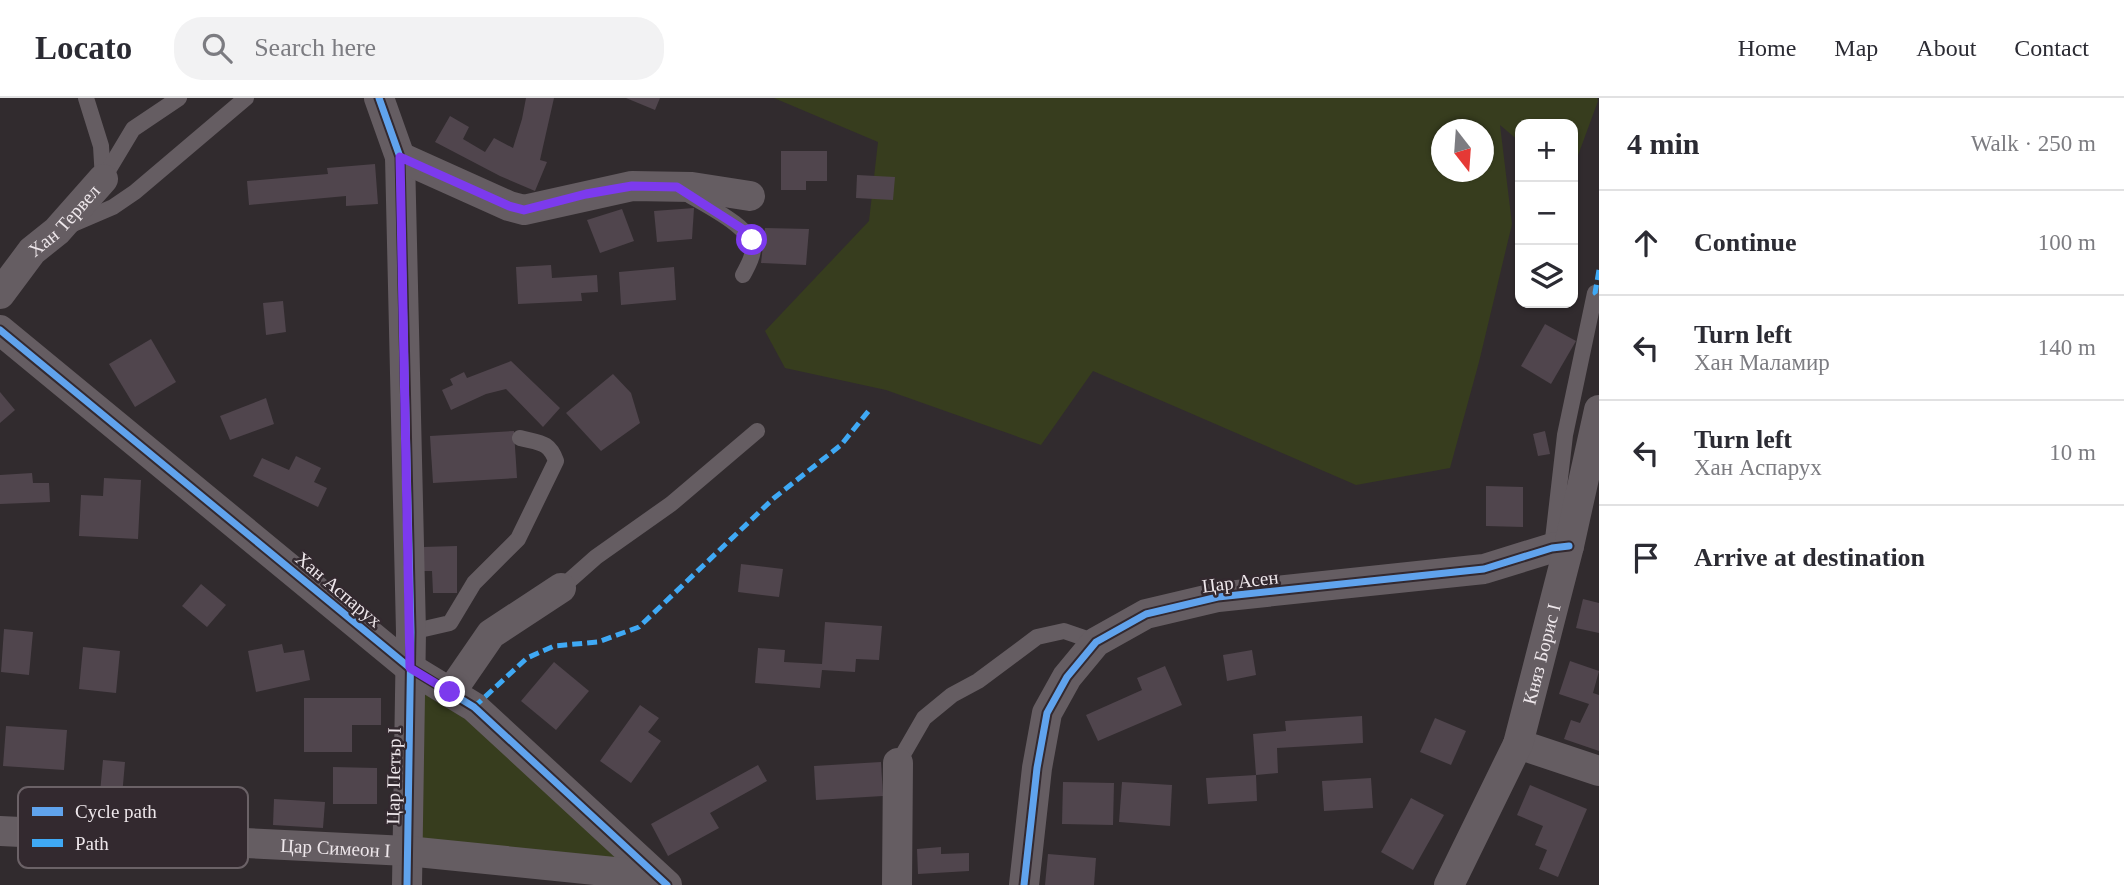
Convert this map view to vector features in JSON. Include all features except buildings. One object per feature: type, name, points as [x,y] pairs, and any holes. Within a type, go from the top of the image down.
[{"type":"street","points":[[379,98],[395,145],[509,206],[524,210],[586,194],[632,186],[677,187],[750,196]]},
{"type":"street","points":[[395,145],[397,98]]},
{"type":"street","name":"Цар Петър I","points":[[395,145],[411,632],[407,885]]},
{"type":"street","name":"Хан Тервел","points":[[0,294],[32,251],[57,231],[103,179]]},
{"type":"street","name":"Хан Аспарух","points":[[0,330],[410,668],[474,707],[661,880]]},
{"type":"street","name":"Княз Борис I","points":[[1449,885],[1518,744],[1560,547],[1599,410]]},
{"type":"street","name":"Цар Асен","points":[[1024,885],[1037,768],[1047,713],[1067,677],[1096,642],[1146,614],[1218,597],[1484,569],[1560,547]]},
{"type":"street","points":[[450,692],[491,634],[561,588]]},
{"type":"street","points":[[1518,744],[1599,771]]},
{"type":"street","points":[[897,885],[898,763]]},
{"type":"street","name":"Цар Симеон I","points":[[0,831],[18,832]]},
{"type":"street","name":"Цар Симеон I","points":[[248,843],[407,850],[661,880]]},
{"type":"lane","points":[[86,98],[101,146],[103,179]]},
{"type":"lane","points":[[103,179],[133,129],[178,98]]},
{"type":"lane","points":[[57,231],[113,207],[135,192],[246,98]]},
{"type":"lane","points":[[677,187],[744,230],[752,240],[754,253],[743,275]]},
{"type":"lane","points":[[1560,547],[1565,436],[1595,293]]},
{"type":"lane","points":[[561,588],[596,557],[671,503],[757,431]]},
{"type":"lane","points":[[411,632],[450,623],[474,583],[518,540],[556,461],[552,450],[545,444],[520,438]]},
{"type":"lane","points":[[898,763],[924,719],[952,695],[978,681],[1037,638],[1064,631],[1096,642]]},
{"type":"green space","points":[[774,98],[1597,98],[1598,101],[1578,155],[1578,119],[1515,119],[1515,138],[1500,125],[1512,224],[1450,468],[1356,485],[1093,371],[1041,445],[886,390],[785,368],[765,331],[869,221],[878,142]]},
{"type":"green space","points":[[420,691],[472,723],[617,858],[418,838]]},
{"type":"marked path","points":[[1599,270],[1595,293],[1599,298]]},
{"type":"marked path","points":[[474,707],[527,658],[554,646],[598,642],[639,627],[774,498],[841,445],[871,408]]},
{"type":"cycle path","points":[[379,98],[400,157],[411,632],[407,885]]},
{"type":"cycle path","points":[[0,330],[410,668],[474,707],[667,885]]},
{"type":"cycle path","points":[[1024,885],[1037,768],[1047,713],[1067,677],[1096,642],[1146,614],[1218,597],[1484,569],[1552,548],[1569,546]]},
{"type":"route","points":[[450,692],[410,668],[400,157],[509,206],[524,210],[586,194],[632,186],[677,187],[744,230],[752,240]]}]
